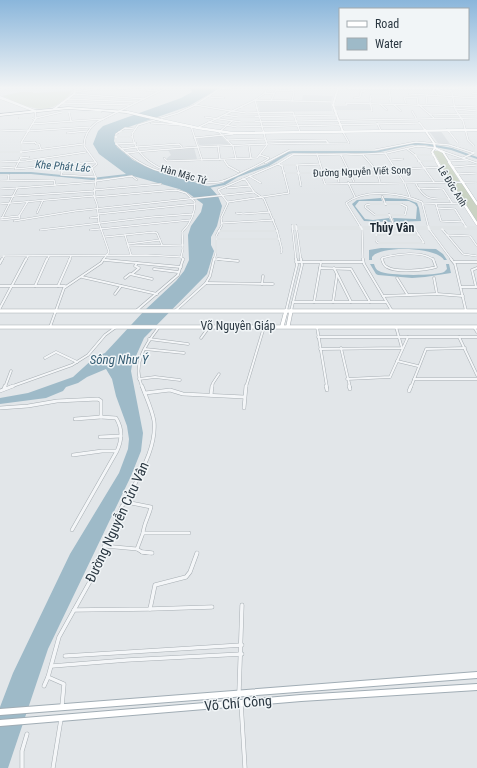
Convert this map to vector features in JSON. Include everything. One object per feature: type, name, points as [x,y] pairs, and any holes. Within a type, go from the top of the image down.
[{"type":"main road","points":[[179,124],[220,133],[262,132]]},
{"type":"main road","points":[[424,129],[466,128]]},
{"type":"main road","points":[[220,133],[477,129]]},
{"type":"main road","name":"Võ Chí Công","points":[[0,712],[477,675]]},
{"type":"main road","name":"Võ Chí Công","points":[[0,723],[300,698],[477,687]]},
{"type":"main road","points":[[299,689],[300,698]]},
{"type":"street","points":[[15,167],[21,158],[21,143],[32,124],[53,124]]},
{"type":"street","points":[[0,131],[28,131],[90,127],[95,124]]},
{"type":"street","points":[[136,143],[132,137],[132,132],[140,124]]},
{"type":"street","points":[[164,124],[184,125]]},
{"type":"street","points":[[197,128],[205,124]]},
{"type":"street","points":[[216,124],[226,126],[299,126],[384,124]]},
{"type":"street","points":[[194,138],[220,133],[229,124]]},
{"type":"street","points":[[377,124],[381,130]]},
{"type":"street","name":"Lê Đức Anh","points":[[421,124],[435,145],[449,161],[477,204]]},
{"type":"street","points":[[464,124],[468,140],[474,146],[473,154]]},
{"type":"street","points":[[226,140],[350,143],[340,125]]},
{"type":"street","points":[[191,126],[202,160]]},
{"type":"street","points":[[261,126],[267,145]]},
{"type":"street","points":[[299,126],[301,132]]},
{"type":"street","points":[[62,172],[77,172],[97,165],[86,152],[83,144],[90,127]]},
{"type":"street","points":[[134,129],[125,128],[119,132],[115,137],[116,144],[141,163],[169,173],[174,172]]},
{"type":"street","points":[[447,129],[458,144],[458,147]]},
{"type":"street","points":[[67,133],[88,131]]},
{"type":"street","points":[[119,132],[132,132]]},
{"type":"street","points":[[220,133],[233,146],[236,159]]},
{"type":"street","points":[[115,137],[132,137]]},
{"type":"street","points":[[21,143],[35,142],[36,144],[39,144],[41,150]]},
{"type":"street","points":[[126,153],[166,148],[248,146],[302,142]]},
{"type":"street","name":"Hàn Mặc Tử","points":[[136,143],[144,158],[155,166],[190,178],[212,182],[224,180],[239,172],[273,159],[286,151],[296,149],[375,150],[410,142],[435,145]]},
{"type":"street","points":[[116,144],[136,143]]},
{"type":"street","points":[[0,152],[21,152],[83,144]]},
{"type":"street","points":[[122,149],[178,144],[183,148]]},
{"type":"street","points":[[164,158],[167,161],[251,159],[257,158],[267,145]]},
{"type":"street","points":[[225,188],[248,176],[278,164],[291,155],[385,153],[418,146],[435,145],[458,147],[477,156]]},
{"type":"street","name":"Lê Đức Anh","points":[[435,145],[432,151],[433,155],[452,183],[477,227]]},
{"type":"street","points":[[218,146],[220,160]]},
{"type":"street","points":[[248,146],[251,159]]},
{"type":"street","points":[[406,148],[415,155],[434,182]]},
{"type":"street","points":[[441,151],[464,157],[477,164]]},
{"type":"street","points":[[0,162],[19,162],[86,152]]},
{"type":"street","points":[[385,153],[397,169],[410,197]]},
{"type":"street","points":[[317,154],[323,182],[326,184]]},
{"type":"street","points":[[362,154],[376,170],[380,182]]},
{"type":"street","points":[[464,157],[473,154]]},
{"type":"street","points":[[260,155],[269,158],[263,163]]},
{"type":"street","points":[[340,155],[354,182]]},
{"type":"street","points":[[415,155],[433,155]]},
{"type":"street","points":[[21,158],[29,158]]},
{"type":"street","points":[[391,160],[403,159]]},
{"type":"street","points":[[224,160],[228,166],[239,172]]},
{"type":"street","points":[[449,161],[468,160]]},
{"type":"street","points":[[418,161],[437,161]]},
{"type":"street","points":[[0,168],[15,167],[16,169],[19,169],[95,162]]},
{"type":"street","points":[[278,164],[320,164]]},
{"type":"street","points":[[453,167],[477,164]]},
{"type":"street","points":[[59,165],[62,172],[61,175],[96,179]]},
{"type":"street","points":[[228,202],[289,193],[281,165]]},
{"type":"street","points":[[297,165],[301,186]]},
{"type":"street","name":"Đường Nguyễn Viết Song","points":[[283,173],[336,173],[441,167]]},
{"type":"street","points":[[50,327],[54,311],[66,286],[105,260],[108,255],[109,248],[99,223],[100,217],[94,196],[96,179],[92,168]]},
{"type":"street","points":[[336,173],[339,182]]},
{"type":"street","points":[[457,174],[477,174]]},
{"type":"street","points":[[0,175],[9,176],[8,180]]},
{"type":"street","points":[[0,189],[55,185],[132,176],[137,180]]},
{"type":"street","points":[[248,176],[261,183]]},
{"type":"street","points":[[351,176],[378,176]]},
{"type":"street","points":[[242,179],[246,180],[254,192],[264,199],[278,231],[282,250],[281,253]]},
{"type":"street","points":[[0,181],[54,180],[55,185]]},
{"type":"street","points":[[326,184],[339,182],[416,184],[477,182]]},
{"type":"street","points":[[348,183],[355,197]]},
{"type":"street","points":[[326,184],[452,183]]},
{"type":"street","points":[[0,197],[94,191],[160,184]]},
{"type":"street","points":[[416,184],[421,194],[430,198],[450,199]]},
{"type":"street","points":[[228,202],[218,190],[250,186]]},
{"type":"street","points":[[1,219],[11,203],[17,188]]},
{"type":"street","points":[[418,188],[443,189],[452,204]]},
{"type":"street","points":[[0,204],[176,190],[186,193],[193,199],[195,204],[189,225],[182,232],[183,245],[181,257],[184,260],[182,267],[178,272],[178,275],[137,311]]},
{"type":"street","points":[[14,221],[98,208],[254,192]]},
{"type":"street","points":[[392,311],[363,262],[362,228],[346,203],[355,197],[382,196],[410,197],[423,204],[464,204]]},
{"type":"street","points":[[382,196],[386,205]]},
{"type":"street","points":[[37,213],[44,200]]},
{"type":"street","points":[[1,219],[21,217],[19,216],[28,201]]},
{"type":"street","points":[[173,311],[206,283],[210,276],[215,259],[216,236],[222,223],[221,218],[228,202]]},
{"type":"street","points":[[98,214],[195,204]]},
{"type":"street","points":[[370,204],[386,205],[401,204],[407,207],[405,214],[374,214],[365,206],[370,204]]},
{"type":"street","points":[[423,204],[428,228],[454,262],[466,311]]},
{"type":"street","points":[[436,204],[440,221],[463,222]]},
{"type":"street","points":[[437,208],[455,209],[466,227]]},
{"type":"street","points":[[236,213],[270,212]]},
{"type":"street","points":[[40,230],[158,216],[193,214]]},
{"type":"street","points":[[389,214],[393,222]]},
{"type":"street","points":[[90,218],[100,217]]},
{"type":"street","points":[[90,230],[190,220]]},
{"type":"street","points":[[222,223],[274,220]]},
{"type":"street","points":[[282,326],[296,262],[292,227],[477,227]]},
{"type":"street","points":[[288,326],[302,262],[297,227]]},
{"type":"street","points":[[362,228],[442,229],[477,227]]},
{"type":"street","points":[[376,229],[376,242],[424,243],[415,229]]},
{"type":"street","points":[[442,229],[463,254],[477,256]]},
{"type":"street","points":[[218,231],[278,231]]},
{"type":"street","points":[[105,237],[154,232],[157,233],[162,245]]},
{"type":"street","points":[[125,235],[131,255]]},
{"type":"street","points":[[376,235],[420,235]]},
{"type":"street","points":[[447,235],[469,235],[477,246]]},
{"type":"street","points":[[216,239],[280,239]]},
{"type":"street","points":[[128,245],[160,240]]},
{"type":"street","points":[[128,245],[183,245]]},
{"type":"street","points":[[0,256],[131,255],[181,257]]},
{"type":"street","points":[[387,255],[420,255],[433,258],[436,266],[435,268],[429,270],[392,269],[386,268],[382,261],[382,258],[387,255]]},
{"type":"street","points":[[0,263],[4,256]]},
{"type":"street","points":[[0,310],[28,256]]},
{"type":"street","points":[[35,286],[49,256]]},
{"type":"street","points":[[58,286],[70,256]]},
{"type":"street","points":[[215,259],[238,261]]},
{"type":"street","points":[[105,260],[182,267]]},
{"type":"street","points":[[296,262],[363,262]]},
{"type":"street","points":[[314,302],[322,262]]},
{"type":"street","points":[[454,262],[477,262]]},
{"type":"street","points":[[125,278],[139,268],[135,266],[138,263]]},
{"type":"street","points":[[320,268],[352,269],[370,302]]},
{"type":"street","points":[[334,268],[352,302]]},
{"type":"street","points":[[460,287],[476,287],[472,270],[477,268]]},
{"type":"street","points":[[154,269],[178,272]]},
{"type":"street","points":[[132,274],[152,279]]},
{"type":"street","points":[[333,302],[337,274]]},
{"type":"street","points":[[262,284],[263,276]]},
{"type":"street","points":[[81,277],[157,294]]},
{"type":"street","points":[[397,278],[408,294]]},
{"type":"street","points":[[434,278],[437,294]]},
{"type":"street","points":[[206,283],[273,284]]},
{"type":"street","points":[[0,286],[66,286]]},
{"type":"street","points":[[115,294],[122,286]]},
{"type":"street","points":[[383,296],[408,294],[463,296]]},
{"type":"street","points":[[293,302],[387,302]]},
{"type":"street","name":"Võ Nguyên Giáp","points":[[0,310],[477,311]]},
{"type":"street","name":"Đường Nguyễn Cửu Vân","points":[[44,686],[52,666],[59,636],[93,576],[104,546],[122,506],[126,502],[132,486],[145,462],[152,435],[153,418],[137,370],[149,339],[159,326]]},
{"type":"street","points":[[201,338],[209,326]]},
{"type":"street","points":[[244,408],[244,397],[247,381],[264,326]]},
{"type":"street","points":[[317,326],[327,390]]},
{"type":"street","points":[[396,326],[402,348]]},
{"type":"street","points":[[476,326],[477,332]]},
{"type":"street","name":"Võ Nguyên Giáp","points":[[0,327],[476,326]]},
{"type":"street","points":[[2,390],[64,369],[77,362],[88,355],[105,335],[118,327]]},
{"type":"street","points":[[318,337],[477,337]]},
{"type":"street","points":[[348,379],[390,378],[408,337]]},
{"type":"street","points":[[459,337],[477,375]]},
{"type":"street","points":[[149,339],[188,344]]},
{"type":"street","points":[[320,348],[402,348]]},
{"type":"street","points":[[341,348],[350,390]]},
{"type":"street","points":[[409,390],[426,349],[465,348]]},
{"type":"street","points":[[145,349],[184,353]]},
{"type":"street","points":[[45,358],[56,352],[77,362]]},
{"type":"street","points":[[397,361],[418,366]]},
{"type":"street","points":[[2,390],[11,371]]},
{"type":"street","points":[[211,395],[213,383],[219,374]]},
{"type":"street","points":[[139,379],[155,377],[180,380]]},
{"type":"street","points":[[413,379],[477,379]]},
{"type":"street","points":[[145,393],[170,390],[183,394],[244,397]]},
{"type":"street","points":[[0,408],[28,406],[57,401],[98,399],[101,401],[101,417]]},
{"type":"street","points":[[72,530],[120,444],[121,436],[121,431],[116,418],[101,417],[75,419]]},
{"type":"street","points":[[100,437],[121,436]]},
{"type":"street","points":[[73,456],[102,451],[116,451]]},
{"type":"street","points":[[126,502],[151,508],[144,523],[143,533],[137,549]]},
{"type":"street","points":[[143,533],[189,533]]},
{"type":"street","points":[[104,546],[137,549],[142,552],[152,553]]},
{"type":"street","points":[[150,609],[155,585],[186,577],[190,572],[197,553]]},
{"type":"street","points":[[239,693],[242,654],[242,605]]},
{"type":"street","points":[[74,610],[212,607]]},
{"type":"street","points":[[65,656],[242,645]]},
{"type":"street","points":[[52,666],[127,660],[242,654]]},
{"type":"street","points":[[48,677],[64,684],[62,707]]},
{"type":"street","points":[[241,703],[245,768]]},
{"type":"street","points":[[53,768],[61,719]]},
{"type":"street","points":[[22,768],[20,757],[22,745],[27,734]]},
{"type":"shaded area","points":[[440,130],[450,144],[438,143],[429,131]]},
{"type":"shaded area","points":[[221,136],[229,144],[199,145],[197,139]]},
{"type":"shaded area","points":[[194,148],[197,159],[167,161],[167,158],[171,155],[168,150]]},
{"type":"green space","points":[[434,151],[442,152],[460,182],[451,181],[434,153]]},
{"type":"green space","points":[[453,184],[463,184],[477,206],[477,222]]},
{"type":"water","name":"Sông Như Ý","points":[[109,124],[138,124],[123,129],[115,135],[114,141],[117,147],[133,160],[149,168],[210,187],[218,196],[222,206],[217,226],[211,237],[211,245],[214,251],[207,274],[144,338],[132,365],[131,371],[143,433],[141,451],[131,476],[48,649],[8,768],[0,768],[0,707],[13,673],[70,554],[119,473],[128,449],[129,439],[127,426],[116,396],[112,379],[106,369],[87,377],[78,383],[66,387],[63,391],[46,398],[0,404],[0,398],[28,393],[73,377],[95,357],[105,353],[184,271],[189,260],[188,235],[191,226],[201,212],[203,204],[188,193],[179,189],[126,174],[99,154],[93,144],[98,131],[103,126]]},
{"type":"water","points":[[381,198],[382,201],[359,201],[355,206],[365,219],[373,220],[389,218],[391,222],[364,221],[352,204],[357,200]]},
{"type":"water","points":[[384,198],[406,199],[417,203],[421,221],[394,222],[393,218],[416,219],[417,207],[409,201],[385,201]]},
{"type":"water","points":[[381,248],[436,249],[443,254],[447,260],[444,260],[431,252],[396,249],[377,253],[372,257],[372,260],[369,260],[369,250]]},
{"type":"water","points":[[370,264],[374,264],[377,270],[384,273],[411,275],[444,272],[447,269],[446,264],[449,264],[451,273],[412,278],[378,275]]},
{"type":"waterway","name":"Sông Như Ý","points":[[203,188],[224,184],[237,176],[268,165],[288,153],[293,152],[376,152],[411,144],[424,144],[452,149],[477,158]]},
{"type":"waterway","name":"Khe Phát Lác","points":[[0,173],[31,173],[92,179],[135,174]]},
{"type":"district","name":"Thủy Vân","points":[[392,228]]}]
